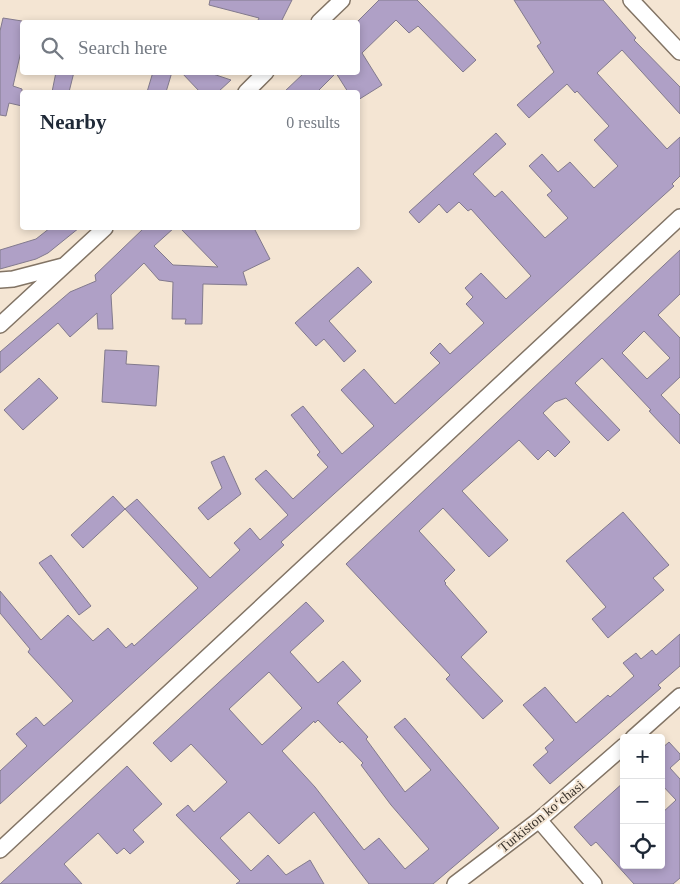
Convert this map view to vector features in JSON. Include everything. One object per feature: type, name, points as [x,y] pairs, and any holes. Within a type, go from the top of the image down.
[{"type":"street","points":[[320,20],[342,0]]},
{"type":"street","points":[[631,0],[680,52]]},
{"type":"street","points":[[248,90],[263,75]]},
{"type":"street","points":[[0,850],[680,217]]},
{"type":"street","points":[[0,325],[103,230]]},
{"type":"street","points":[[0,280],[13,279],[65,266]]},
{"type":"street","points":[[637,734],[680,696]]},
{"type":"street","name":"Turkiston koʻchasi","points":[[455,884],[539,820],[620,749]]},
{"type":"street","points":[[539,820],[594,884]]},
{"type":"building","points":[[210,0],[292,0],[282,20],[258,20],[259,18],[209,5]]},
{"type":"building","points":[[379,0],[417,0],[476,60],[463,72],[418,26],[409,33],[396,20],[362,53],[382,85],[360,99],[360,90],[347,90],[337,75],[360,75],[359,20]]},
{"type":"building","points":[[514,0],[603,0],[636,38],[634,40],[680,87],[680,114],[622,50],[597,73],[667,149],[680,137],[680,176],[672,184],[674,186],[281,542],[284,545],[0,804],[0,771],[27,746],[16,734],[36,717],[44,726],[73,701],[28,652],[30,649],[0,613],[0,591],[41,640],[68,615],[93,641],[108,628],[126,648],[132,643],[134,646],[198,588],[125,509],[137,499],[210,578],[240,550],[234,543],[250,528],[260,540],[288,515],[255,479],[266,470],[293,499],[328,467],[317,455],[320,452],[291,415],[303,406],[342,454],[374,426],[341,390],[364,369],[395,404],[440,363],[430,353],[440,343],[450,354],[484,323],[466,304],[473,297],[465,288],[481,273],[506,299],[531,276],[471,209],[468,211],[459,202],[447,213],[439,204],[419,223],[409,212],[496,133],[506,144],[473,174],[495,197],[502,191],[545,238],[568,218],[547,195],[552,191],[529,166],[542,154],[558,172],[570,162],[594,188],[618,166],[594,140],[609,126],[577,91],[575,93],[567,84],[529,118],[517,105],[554,72],[537,46],[541,43]]},
{"type":"building","points":[[3,18],[20,21],[20,56],[13,86],[22,89],[20,90],[20,106],[9,103],[6,116],[0,115],[0,31]]},
{"type":"building","points":[[55,75],[73,75],[70,90],[52,90]]},
{"type":"building","points":[[152,75],[171,75],[167,90],[148,90]]},
{"type":"building","points":[[184,75],[216,75],[231,80],[220,90],[198,90]]},
{"type":"building","points":[[302,75],[334,75],[319,90],[286,90]]},
{"type":"building","points":[[47,230],[77,230],[48,253],[36,259],[0,269],[0,250],[36,239]]},
{"type":"building","points":[[142,230],[172,230],[154,246],[173,265],[218,267],[182,230],[255,230],[270,259],[243,272],[247,285],[203,284],[202,324],[185,324],[186,319],[172,319],[173,282],[159,280],[144,263],[111,295],[113,329],[98,329],[97,313],[70,337],[58,323],[0,373],[0,352],[70,292],[96,281],[95,275]]},
{"type":"building","points":[[680,250],[680,294],[658,315],[680,338],[680,377],[661,395],[680,415],[680,444],[602,358],[575,383],[620,430],[608,441],[566,398],[555,402],[543,413],[570,442],[555,457],[548,450],[538,460],[519,440],[462,491],[508,540],[489,557],[443,508],[419,531],[455,570],[444,581],[445,584],[487,632],[461,657],[503,701],[483,719],[446,679],[450,675],[346,564]],"holes":[[[644,331],[670,358],[647,379],[622,353]]]},
{"type":"building","points":[[358,267],[372,282],[329,321],[356,351],[344,362],[324,339],[316,346],[295,323]]},
{"type":"building","points":[[105,350],[127,351],[126,364],[159,366],[156,406],[102,402]]},
{"type":"building","points":[[39,378],[58,398],[23,430],[4,410]]},
{"type":"building","points":[[224,456],[241,494],[208,520],[198,508],[222,488],[211,462]]},
{"type":"building","points":[[113,496],[125,509],[83,548],[71,535]]},
{"type":"building","points":[[623,512],[669,565],[653,578],[664,590],[608,638],[592,619],[606,607],[566,561]]},
{"type":"building","points":[[51,555],[91,606],[79,615],[39,563]]},
{"type":"building","points":[[306,602],[324,621],[290,652],[318,683],[343,661],[361,681],[337,703],[368,737],[366,739],[405,792],[431,770],[394,727],[405,718],[499,828],[433,884],[369,884],[314,812],[279,844],[249,812],[220,838],[251,871],[268,855],[286,875],[310,860],[324,884],[236,884],[240,881],[176,815],[188,805],[194,812],[227,782],[191,744],[171,762],[153,743]],"holes":[[[269,672],[302,708],[262,745],[229,709]],[[318,720],[363,763],[361,765],[391,805],[429,849],[405,869],[379,838],[364,850],[315,787],[282,751],[314,721],[315,723]]]},
{"type":"building","points":[[680,634],[680,666],[658,685],[661,688],[550,784],[533,765],[548,752],[545,748],[554,740],[523,705],[545,687],[576,723],[608,695],[610,697],[634,676],[623,663],[636,653],[641,659],[652,650],[656,655]]},
{"type":"building","points":[[669,742],[680,754],[680,759],[670,768],[680,779],[680,878],[673,884],[634,884],[620,869],[665,869],[665,810],[676,800],[665,788],[665,746]]},
{"type":"building","points":[[127,766],[162,804],[133,830],[144,842],[130,854],[124,848],[117,854],[98,833],[64,864],[82,884],[0,884]]},
{"type":"building","points":[[620,786],[620,869],[596,842],[591,846],[574,827]]}]
